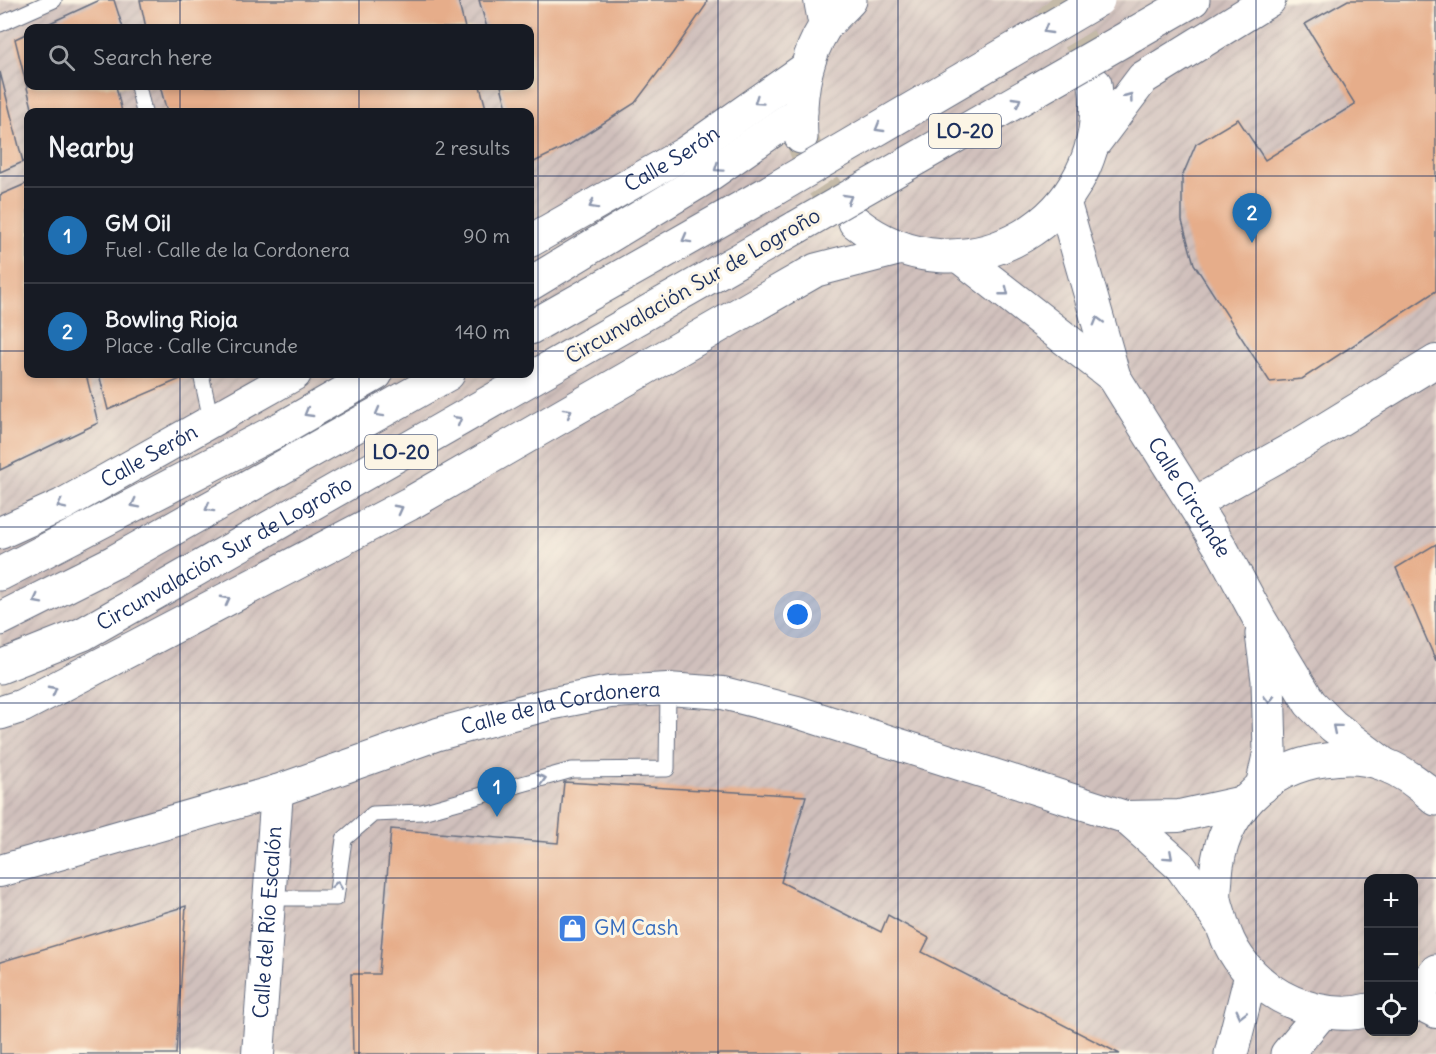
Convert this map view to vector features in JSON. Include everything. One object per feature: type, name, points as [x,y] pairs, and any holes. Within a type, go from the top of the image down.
[{"type":"main road","points":[[534,282],[700,181],[801,124],[806,68],[822,14],[850,0]]},
{"type":"main road","name":"Circunvalación Sur de Logroño","points":[[534,326],[773,190],[1098,0]]},
{"type":"main road","name":"Circunvalación Sur de Logroño","points":[[534,377],[1192,0]]},
{"type":"main road","points":[[1094,143],[1143,78],[1269,0]]},
{"type":"main road","points":[[855,222],[869,233],[902,248],[930,255],[959,256],[998,248],[1034,230],[1064,202],[1082,175],[1094,143],[1098,104],[1095,84]]},
{"type":"main road","name":"Calle Circunde","points":[[1064,202],[1114,377],[1221,548],[1260,620],[1310,703],[1333,726],[1382,763]]},
{"type":"main road","points":[[0,713],[22,706],[409,504],[816,270],[902,248]]},
{"type":"main road","name":"Calle Circunde","points":[[959,256],[1114,377]]},
{"type":"main road","points":[[0,574],[284,427],[369,378]]},
{"type":"main road","name":"LO-20","points":[[0,619],[114,562],[441,378]]},
{"type":"main road","name":"Circunvalación Sur de Logroño","points":[[0,667],[83,634],[532,378]]},
{"type":"main road","name":"Calle Circunde","points":[[1254,794],[1270,751],[1268,680],[1260,620]]},
{"type":"main road","points":[[1364,1011],[1322,1012],[1283,999],[1251,975],[1226,939],[1214,898],[1218,854],[1230,823],[1254,794],[1277,775],[1308,762],[1345,757],[1382,763],[1416,780],[1436,799]]},
{"type":"main road","points":[[1418,988],[1425,984],[1436,971]]},
{"type":"main road","points":[[1231,1054],[1251,975]]},
{"type":"main road","points":[[1287,1054],[1322,1012]]},
{"type":"street","name":"Calle Serón","points":[[534,239],[685,153],[806,68]]},
{"type":"street","points":[[1193,504],[1302,443],[1436,361]]},
{"type":"street","name":"Calle Serón","points":[[0,533],[62,505],[288,378]]},
{"type":"street","name":"Calle de la Cordonera","points":[[0,871],[278,791],[438,734],[549,704],[610,692],[668,689],[723,693],[796,712],[1125,817],[1179,816],[1254,794]]},
{"type":"street","name":"Calle del Río Escalón","points":[[258,1054],[278,791]]},
{"type":"street","name":"Calle de la Cordonera","points":[[1125,817],[1180,866],[1222,925]]},
{"type":"street","points":[[1418,1006],[1424,1006],[1436,1012]]},
{"type":"lane","points":[[0,24],[54,0]]},
{"type":"lane","points":[[139,90],[143,108]]},
{"type":"lane","points":[[202,378],[212,420]]},
{"type":"lane","points":[[270,898],[336,898],[344,839],[373,814],[422,812],[572,770],[667,769],[668,689]]},
{"type":"shaded area","points":[[0,0],[1436,0],[1436,1054],[0,1054]]},
{"type":"building","points":[[100,0],[114,0],[122,24],[48,24]]},
{"type":"building","points":[[140,0],[458,0],[464,24],[145,24]]},
{"type":"building","points":[[479,0],[707,0],[706,5],[672,54],[635,103],[569,145],[534,162],[534,108],[507,108],[502,90],[534,90],[534,24],[486,24]]},
{"type":"building","points":[[1348,0],[1436,0],[1436,291],[1302,379],[1270,382],[1194,264],[1182,221],[1182,177],[1196,144],[1238,119],[1265,160],[1355,104],[1305,24]]},
{"type":"building","points":[[24,35],[24,76],[15,39]]},
{"type":"building","points":[[0,72],[23,162],[0,172]]},
{"type":"building","points":[[28,90],[117,90],[121,108],[32,108]]},
{"type":"building","points":[[161,90],[481,90],[486,108],[166,108]]},
{"type":"building","points":[[24,185],[24,378],[87,378],[98,423],[0,470],[0,195]]},
{"type":"building","points":[[100,378],[183,378],[108,410]]},
{"type":"building","points":[[1436,544],[1436,661],[1396,568]]},
{"type":"building","name":"GM Cash","points":[[564,782],[806,796],[781,882],[881,932],[888,915],[929,938],[922,952],[1120,1054],[353,1054],[351,974],[379,974],[391,829],[558,843]]},
{"type":"building","points":[[186,906],[176,1054],[0,1054],[0,962]]},
{"type":"tunnel","points":[[1049,0],[1079,38],[1095,84]]},
{"type":"tunnel","points":[[803,141],[811,164],[823,185],[855,222]]},
{"type":"place","name":"Bowling Rioja","points":[[1252,243]]},
{"type":"place","name":"GM Oil","points":[[497,817]]},
{"type":"place","name":"GM Cash","points":[[573,928]]}]
